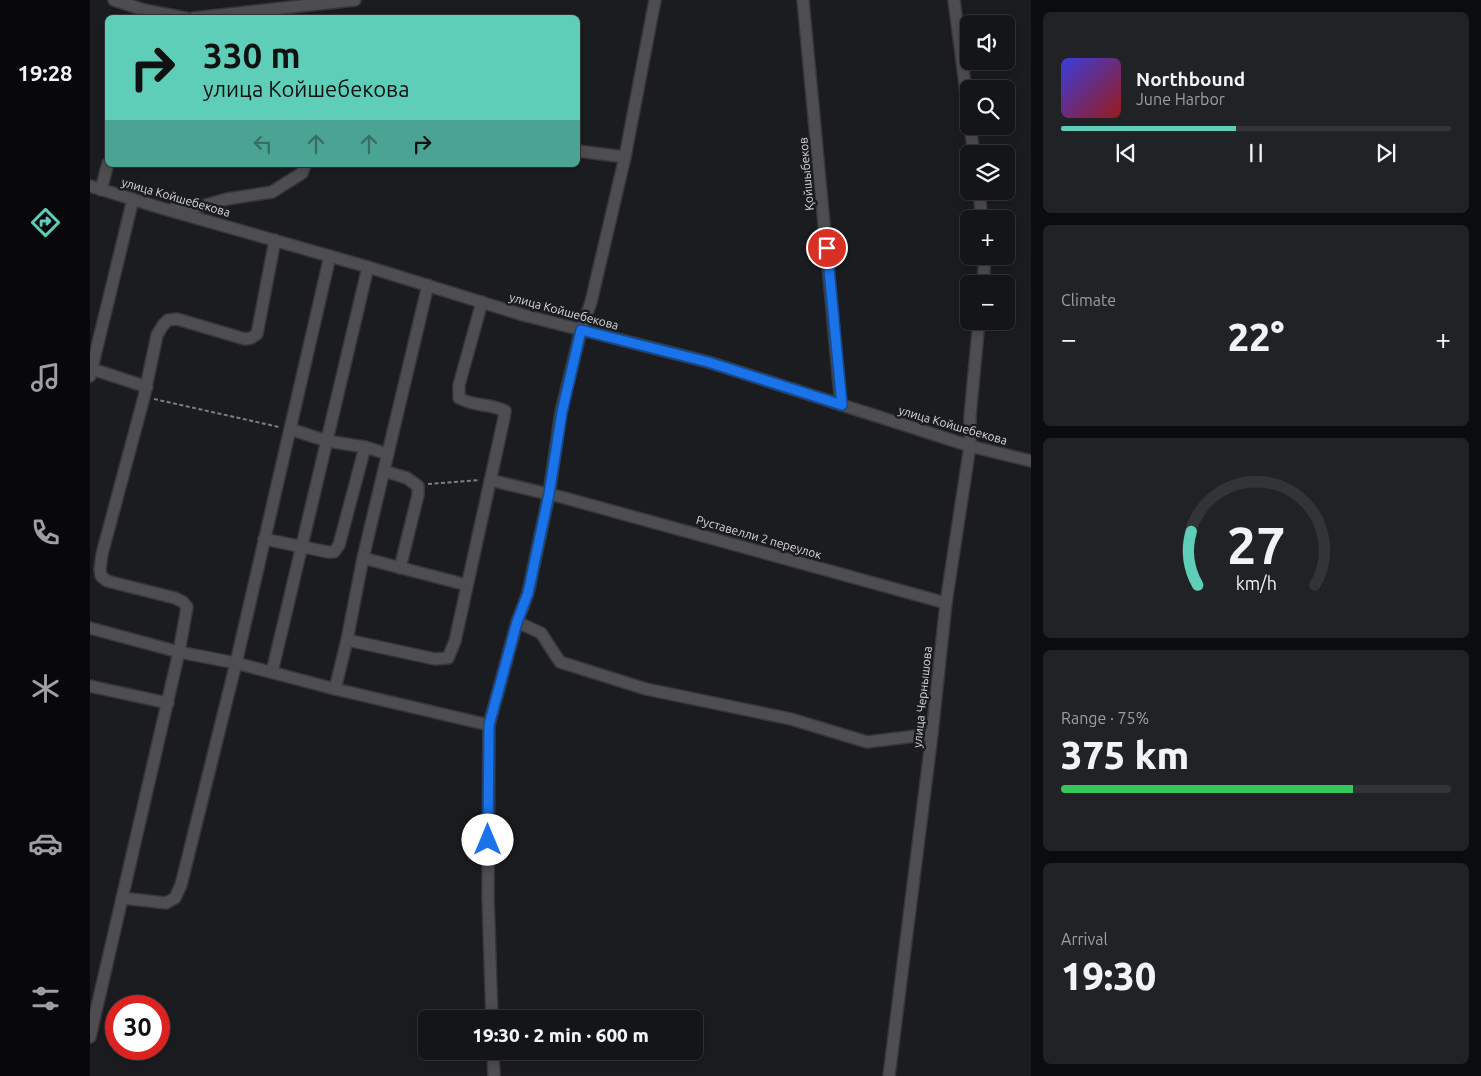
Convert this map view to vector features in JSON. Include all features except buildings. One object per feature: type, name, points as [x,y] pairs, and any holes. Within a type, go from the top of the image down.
[{"type":"street","points":[[114,0],[172,15]]},
{"type":"street","points":[[221,15],[355,0]]},
{"type":"street","points":[[492,1010],[488,898],[489,725],[517,622],[528,593],[549,494],[562,412],[581,330],[591,302],[625,157],[655,0]]},
{"type":"street","name":"Қойшыбеков","points":[[803,0],[842,405]]},
{"type":"street","points":[[954,0],[964,80]]},
{"type":"street","points":[[580,151],[625,157]]},
{"type":"street","points":[[96,188],[106,167]]},
{"type":"street","points":[[161,208],[199,207],[227,199],[272,192],[302,173],[304,167]]},
{"type":"street","name":"улица Койшебекова","points":[[96,188],[482,302],[581,330],[708,362],[970,446],[1031,461]]},
{"type":"street","points":[[133,199],[91,373],[145,392]]},
{"type":"street","points":[[90,1037],[95,996],[122,898],[168,704],[187,607],[184,602],[176,598],[107,581],[101,576],[102,554],[145,392],[157,335],[168,320],[177,319],[245,339],[257,334],[275,240]]},
{"type":"street","points":[[122,898],[166,903],[175,898],[182,885],[236,663],[330,256]]},
{"type":"street","points":[[272,672],[368,267]]},
{"type":"street","points":[[335,688],[347,640],[363,558],[428,286]]},
{"type":"street","points":[[347,640],[435,659],[448,658],[455,641],[504,418],[504,411],[497,407],[469,403],[459,398],[459,385],[482,302]]},
{"type":"street","name":"улица Чернышова","points":[[889,1076],[932,734],[946,603],[970,446],[970,416],[978,330]]},
{"type":"street","points":[[290,429],[327,441],[365,447],[388,454]]},
{"type":"street","points":[[264,539],[334,552],[339,545],[365,447]]},
{"type":"street","points":[[384,471],[408,478],[418,486],[418,494],[400,568]]},
{"type":"street","name":"Руставелли 2 переулок","points":[[490,480],[565,498],[946,603]]},
{"type":"street","points":[[363,558],[467,585]]},
{"type":"street","points":[[517,622],[541,633],[560,662],[646,689],[791,719],[867,742],[932,734]]},
{"type":"street","points":[[90,628],[179,652],[236,663],[489,725]]},
{"type":"street","points":[[90,686],[168,704]]},
{"type":"street","points":[[493,1060],[494,1076]]},
{"type":"path","points":[[145,392],[290,429]]},
{"type":"path","points":[[418,486],[451,481],[490,480]]},
{"type":"route","points":[[488,840],[489,725],[517,622],[528,593],[549,494],[562,412],[581,330],[708,362],[842,405],[827,248]]}]
